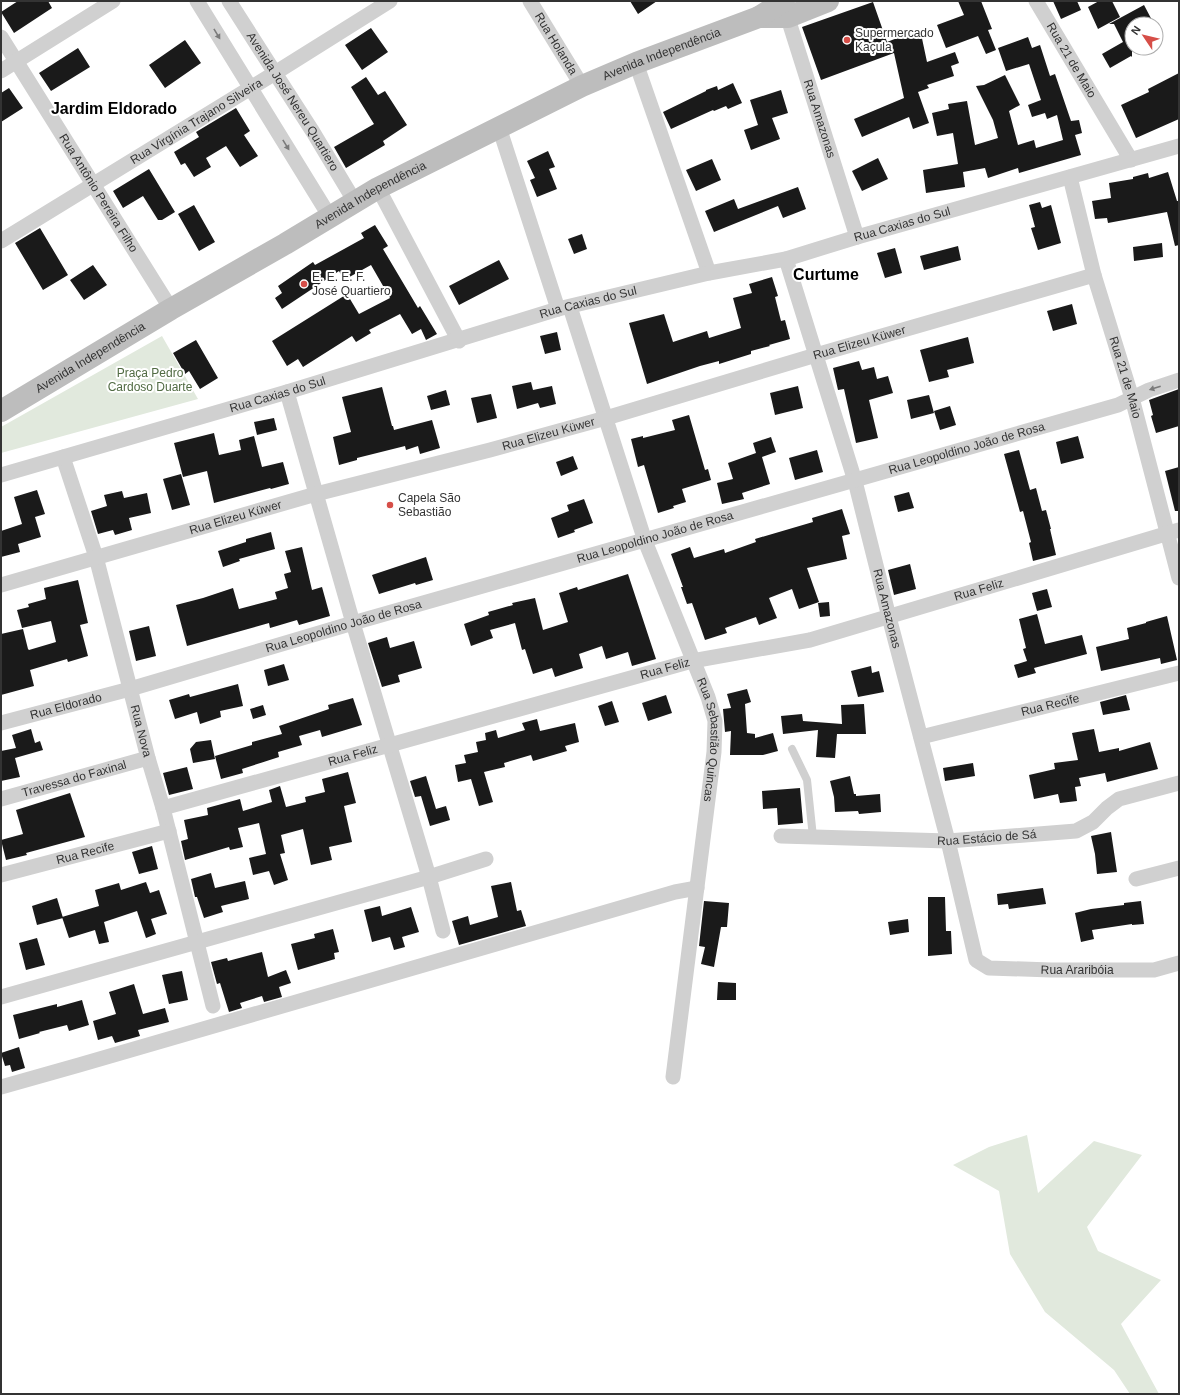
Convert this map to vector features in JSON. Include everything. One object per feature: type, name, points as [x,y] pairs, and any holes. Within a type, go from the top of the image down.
[{"type":"street","points":[[1,71],[113,1]]},
{"type":"street","points":[[197,1],[330,217]]},
{"type":"street","name":"Avenida José Nereu Quartiero","points":[[230,1],[313,132],[355,202]]},
{"type":"street","name":"Rua Virgínia Trajano Silveira","points":[[1,241],[390,1]]},
{"type":"street","name":"Rua Holanda","points":[[530,1],[582,86]]},
{"type":"street","name":"Avenida Independência","points":[[1,411],[171,309],[286,244],[378,188],[499,127],[582,86],[636,62],[759,17],[784,5],[828,1]]},
{"type":"street","name":"Rua 21 de Maio","points":[[1036,1],[1131,160]]},
{"type":"street","name":"Rua Amazonas","points":[[784,5],[857,237]]},
{"type":"street","name":"Rua Antônio Pereira Filho","points":[[1,37],[171,309]]},
{"type":"street","points":[[636,62],[709,273]]},
{"type":"street","name":"Rua Sebastião Quincas","points":[[499,127],[564,308],[606,418],[645,541],[692,661],[708,697],[715,721],[714,752],[673,1077]]},
{"type":"street","name":"Rua Caxias do Sul","points":[[1,475],[287,392],[564,308],[709,273],[786,259],[857,237],[1179,146]]},
{"type":"street","name":"Rua 21 de Maio","points":[[1070,177],[1094,275],[1174,532],[1179,578]]},
{"type":"street","points":[[378,188],[459,340]]},
{"type":"street","name":"Rua Amazonas","points":[[786,259],[855,481],[948,841],[976,960]]},
{"type":"street","name":"Rua Elizeu Küwer","points":[[1,585],[316,494],[497,448],[606,418],[816,354],[1094,275]]},
{"type":"street","name":"Rua Leopoldino João de Rosa","points":[[130,689],[353,623],[1118,405],[1149,390],[1179,380]]},
{"type":"street","points":[[287,392],[389,746],[430,877],[443,931]]},
{"type":"street","name":"Rua Nova","points":[[63,457],[96,558],[148,758],[163,808],[213,1006]]},
{"type":"street","name":"Rua Feliz","points":[[163,808],[692,661],[810,640],[1174,532]]},
{"type":"street","name":"Rua Recife","points":[[921,737],[1179,673]]},
{"type":"street","name":"Rua Eldorado","points":[[1,723],[130,689]]},
{"type":"street","name":"Travessa do Faxinal","points":[[1,799],[148,758]]},
{"type":"street","name":"Rua Estácio de Sá","points":[[781,836],[948,841],[1076,831],[1093,822],[1107,808],[1119,799],[1179,783]]},
{"type":"street","name":"Rua Recife","points":[[1,875],[169,831]]},
{"type":"street","points":[[1,998],[430,877],[486,859]]},
{"type":"street","points":[[1136,879],[1179,868]]},
{"type":"street","points":[[1,1087],[675,892],[697,888]]},
{"type":"street","name":"Rua Araribóia","points":[[976,960],[989,968],[1051,970],[1154,970],[1179,963]]},
{"type":"lane","points":[[792,749],[807,780],[813,837]]},
{"type":"green space","name":"Praça Pedro Cardoso Duarte","points":[[162,336],[198,399],[1,453],[1,427]]},
{"type":"green space","points":[[1027,1135],[1038,1193],[1094,1141],[1142,1155],[1087,1227],[1098,1251],[1161,1280],[1121,1324],[1159,1394],[1130,1394],[1114,1370],[1045,1312],[1010,1254],[999,1191],[953,1165],[989,1147]]},
{"type":"building","points":[[18,1],[48,1],[52,8],[14,33],[1,12]]},
{"type":"building","points":[[630,1],[657,1],[638,14]]},
{"type":"building","points":[[958,1],[981,1],[992,29],[988,30],[996,50],[986,54],[978,36],[946,48],[937,25],[964,15]]},
{"type":"building","points":[[1053,1],[1077,1],[1081,10],[1061,19]]},
{"type":"building","points":[[1099,1],[1112,1],[1120,17],[1098,29],[1088,7]]},
{"type":"building","points":[[873,2],[887,42],[920,29],[927,62],[955,52],[959,63],[951,66],[954,76],[927,85],[929,88],[918,92],[929,123],[913,129],[909,117],[862,137],[854,119],[904,98],[894,53],[821,80],[802,27]]},
{"type":"building","points":[[1144,5],[1150,16],[1124,16],[1124,56],[1131,56],[1110,68],[1102,54],[1123,42],[1114,24],[1109,24]]},
{"type":"building","points":[[371,28],[388,52],[362,70],[345,45]]},
{"type":"building","points":[[1028,37],[1032,48],[1040,45],[1050,76],[1055,74],[1071,121],[1079,120],[1082,133],[1075,135],[1081,155],[1019,173],[1018,168],[988,178],[985,168],[963,172],[965,187],[926,193],[923,170],[958,164],[953,133],[937,136],[932,113],[949,109],[948,104],[967,101],[975,145],[998,138],[993,120],[976,86],[984,85],[1005,75],[1020,105],[1009,111],[1018,145],[1034,140],[1036,148],[1063,140],[1057,115],[1047,119],[1045,113],[1032,117],[1028,105],[1041,100],[1029,64],[1006,71],[998,48]]},
{"type":"building","points":[[185,40],[201,63],[165,88],[149,65]]},
{"type":"building","points":[[78,48],[90,67],[51,91],[39,73]]},
{"type":"building","points":[[1179,73],[1179,119],[1136,138],[1121,105],[1149,92],[1148,89]]},
{"type":"building","points":[[366,77],[378,95],[385,91],[407,125],[383,141],[385,145],[346,168],[334,147],[374,124],[351,87]]},
{"type":"building","points":[[733,83],[742,103],[728,109],[726,106],[714,111],[713,110],[671,129],[663,112],[706,90],[717,86],[718,90]]},
{"type":"building","points":[[9,88],[23,108],[1,122],[1,93]]},
{"type":"building","points":[[781,90],[788,113],[772,118],[780,139],[751,150],[744,130],[758,125],[750,100]]},
{"type":"building","points":[[236,108],[250,131],[244,135],[258,156],[240,167],[226,146],[206,158],[211,167],[194,177],[185,163],[181,165],[174,152],[199,137],[196,132]]},
{"type":"building","points":[[548,151],[555,167],[549,169],[557,189],[537,197],[530,180],[535,178],[527,161]]},
{"type":"building","points":[[878,158],[888,179],[862,191],[852,171]]},
{"type":"building","points":[[712,159],[721,180],[696,191],[686,170]]},
{"type":"building","points":[[149,169],[175,212],[162,220],[158,220],[143,196],[123,208],[113,191]]},
{"type":"building","points":[[1168,172],[1177,201],[1179,201],[1179,245],[1175,246],[1167,212],[1108,223],[1107,218],[1095,219],[1092,201],[1111,198],[1109,183],[1133,179],[1133,177],[1148,173],[1149,178]]},
{"type":"building","points":[[798,187],[806,209],[783,218],[778,206],[714,232],[705,211],[734,199],[738,209]]},
{"type":"building","points":[[1040,202],[1042,208],[1051,205],[1061,243],[1038,250],[1031,228],[1035,227],[1029,205]]},
{"type":"building","points":[[194,205],[215,242],[199,251],[178,214]]},
{"type":"building","points":[[375,225],[388,246],[383,249],[418,308],[420,306],[437,334],[426,340],[421,329],[412,334],[400,314],[369,330],[371,333],[356,342],[352,336],[303,367],[298,359],[287,366],[272,341],[347,294],[359,314],[390,298],[371,265],[344,280],[339,271],[282,309],[275,298],[282,293],[278,286],[313,262],[315,265],[364,238],[361,233]]},
{"type":"building","points":[[40,228],[68,275],[43,290],[15,243]]},
{"type":"building","points":[[582,234],[587,249],[574,254],[568,239]]},
{"type":"building","points":[[1162,243],[1163,257],[1134,261],[1133,247]]},
{"type":"building","points":[[958,246],[961,260],[924,270],[920,256]]},
{"type":"building","points":[[895,248],[902,273],[885,278],[877,253]]},
{"type":"building","points":[[499,260],[509,279],[459,305],[449,286]]},
{"type":"building","points":[[93,265],[107,285],[84,300],[70,280]]},
{"type":"building","points":[[772,277],[778,296],[775,297],[781,321],[785,320],[790,339],[751,351],[751,354],[719,364],[719,361],[700,366],[647,384],[629,323],[664,314],[673,342],[707,331],[709,338],[741,328],[733,298],[752,293],[749,284]]},
{"type":"building","points":[[1072,304],[1077,324],[1053,331],[1047,311]]},
{"type":"building","points":[[557,332],[561,350],[545,354],[540,336]]},
{"type":"building","points":[[968,337],[974,363],[947,370],[949,377],[929,382],[920,350]]},
{"type":"building","points":[[196,340],[218,378],[200,389],[189,371],[185,374],[173,353]]},
{"type":"building","points":[[859,361],[862,370],[874,367],[877,379],[888,376],[893,393],[869,400],[878,438],[856,443],[844,389],[838,390],[833,368]]},
{"type":"building","points":[[531,382],[533,390],[552,386],[556,404],[540,408],[538,403],[517,409],[512,386]]},
{"type":"building","points":[[798,386],[803,408],[775,415],[770,393]]},
{"type":"building","points":[[382,387],[394,430],[432,420],[440,448],[420,454],[418,446],[406,450],[405,446],[357,458],[357,460],[339,465],[333,437],[351,432],[342,397]]},
{"type":"building","points":[[1179,389],[1179,426],[1156,433],[1151,416],[1153,415],[1149,400]]},
{"type":"building","points":[[446,390],[450,405],[431,410],[427,396]]},
{"type":"building","points":[[491,394],[497,418],[477,423],[471,398]]},
{"type":"building","points":[[929,395],[934,413],[911,419],[907,400]]},
{"type":"building","points":[[950,406],[956,425],[940,430],[934,411]]},
{"type":"building","points":[[689,415],[705,470],[708,469],[711,480],[682,489],[686,502],[658,513],[644,465],[638,467],[631,439],[643,436],[643,438],[675,430],[672,420]]},
{"type":"building","points":[[274,418],[277,430],[257,435],[254,422]]},
{"type":"building","points":[[214,433],[219,455],[241,450],[239,440],[254,436],[262,467],[283,462],[289,484],[214,503],[207,471],[183,477],[174,443]]},
{"type":"building","points":[[1078,436],[1084,458],[1061,464],[1056,442]]},
{"type":"building","points":[[771,437],[776,452],[762,457],[770,484],[742,493],[744,499],[722,504],[717,483],[733,479],[728,463],[756,453],[753,443]]},
{"type":"building","points":[[817,450],[823,472],[795,480],[789,458]]},
{"type":"building","points":[[1019,450],[1030,490],[1036,488],[1042,511],[1046,510],[1056,555],[1033,561],[1029,543],[1031,542],[1023,511],[1020,512],[1004,454]]},
{"type":"building","points":[[573,456],[578,469],[561,476],[556,462]]},
{"type":"building","points":[[1179,467],[1179,511],[1175,511],[1165,471]]},
{"type":"building","points":[[181,474],[190,505],[172,510],[163,479]]},
{"type":"building","points":[[37,490],[45,514],[35,517],[41,537],[18,544],[20,552],[1,557],[1,531],[22,524],[14,497]]},
{"type":"building","points":[[122,491],[124,498],[147,493],[151,513],[129,518],[132,530],[115,535],[113,530],[98,534],[91,511],[107,506],[104,495]]},
{"type":"building","points":[[909,492],[914,508],[898,512],[894,496]]},
{"type":"building","points":[[584,499],[593,523],[558,538],[551,518],[569,511],[567,505]]},
{"type":"building","points":[[842,509],[850,534],[842,536],[847,559],[807,568],[819,602],[799,609],[792,589],[769,598],[777,618],[759,625],[756,617],[725,628],[727,633],[705,640],[692,603],[687,604],[681,587],[683,587],[671,554],[690,547],[694,558],[724,549],[725,553],[756,542],[755,539],[813,522],[812,518]]},
{"type":"building","points":[[271,532],[275,549],[239,559],[240,561],[223,567],[218,551],[246,542],[246,539]]},
{"type":"building","points":[[302,547],[312,590],[322,587],[330,616],[299,625],[297,620],[270,628],[269,623],[187,646],[176,605],[233,588],[239,609],[277,599],[275,592],[288,588],[284,574],[291,572],[285,551]]},
{"type":"building","points":[[426,557],[433,580],[416,585],[415,583],[379,594],[372,575]]},
{"type":"building","points":[[910,564],[916,589],[894,595],[888,570]]},
{"type":"building","points":[[628,574],[656,659],[632,666],[628,652],[606,659],[602,646],[579,654],[583,668],[555,677],[552,668],[533,674],[525,649],[522,650],[515,623],[490,630],[493,638],[471,646],[464,624],[489,615],[488,612],[513,605],[512,603],[535,598],[543,630],[568,622],[559,593],[577,587],[578,590]]},
{"type":"building","points":[[78,580],[88,623],[80,625],[88,656],[68,662],[67,659],[30,670],[34,686],[1,695],[1,634],[23,629],[29,650],[56,642],[51,621],[22,628],[17,610],[29,607],[28,604],[46,599],[44,588]]},
{"type":"building","points":[[1047,589],[1052,607],[1037,611],[1032,593]]},
{"type":"building","points":[[829,602],[830,616],[820,617],[818,603]]},
{"type":"building","points":[[1037,614],[1045,644],[1082,635],[1087,654],[1034,668],[1036,673],[1018,678],[1014,665],[1027,661],[1023,649],[1026,648],[1019,619]]},
{"type":"building","points":[[1167,616],[1177,660],[1161,664],[1160,658],[1101,671],[1096,647],[1129,639],[1127,628]]},
{"type":"building","points":[[149,626],[156,656],[136,661],[129,631]]},
{"type":"building","points":[[387,637],[390,648],[414,641],[422,668],[398,675],[400,682],[382,687],[368,643]]},
{"type":"building","points":[[284,664],[289,680],[268,686],[264,670]]},
{"type":"building","points":[[871,666],[872,673],[879,671],[884,692],[858,697],[851,671]]},
{"type":"building","points":[[238,684],[243,706],[220,711],[221,717],[200,724],[197,712],[175,719],[169,700],[189,694],[190,697]]},
{"type":"building","points":[[747,689],[751,702],[745,704],[747,733],[755,734],[755,738],[773,733],[778,751],[763,755],[730,755],[731,731],[725,732],[723,709],[731,708],[727,694]]},
{"type":"building","points":[[666,695],[672,713],[648,721],[642,703]]},
{"type":"building","points":[[1126,695],[1130,710],[1103,715],[1100,702]]},
{"type":"building","points":[[353,698],[362,725],[322,737],[320,730],[299,736],[302,745],[278,752],[279,757],[242,769],[243,773],[221,779],[215,756],[252,745],[252,742],[282,734],[279,726],[329,709],[328,705]]},
{"type":"building","points":[[612,701],[619,722],[605,726],[598,706]]},
{"type":"building","points":[[864,704],[866,734],[837,734],[835,758],[816,757],[818,730],[783,734],[781,716],[802,714],[803,721],[842,724],[841,705]]},
{"type":"building","points":[[263,705],[266,715],[253,719],[250,709]]},
{"type":"building","points":[[537,719],[540,731],[575,723],[579,742],[565,746],[567,751],[533,761],[531,755],[504,763],[505,767],[484,772],[493,802],[479,806],[471,779],[458,782],[455,765],[466,763],[464,755],[478,752],[476,742],[486,740],[485,733],[496,730],[498,738],[525,730],[522,723]]},
{"type":"building","points":[[31,729],[35,743],[40,741],[43,750],[15,758],[20,777],[1,781],[1,751],[16,748],[12,735]]},
{"type":"building","points":[[1094,729],[1099,752],[1119,748],[1119,751],[1150,742],[1158,769],[1107,782],[1105,773],[1079,778],[1081,786],[1075,787],[1077,801],[1060,803],[1058,794],[1034,799],[1029,775],[1055,769],[1054,763],[1078,760],[1072,733]]},
{"type":"building","points":[[211,740],[215,759],[193,763],[190,749],[196,742]]},
{"type":"building","points":[[973,763],[975,776],[945,781],[943,768]]},
{"type":"building","points":[[187,767],[193,789],[169,795],[163,773]]},
{"type":"building","points":[[348,772],[356,803],[344,806],[352,842],[329,847],[332,860],[311,865],[303,829],[281,835],[285,853],[280,854],[288,880],[274,885],[269,871],[253,875],[249,858],[266,854],[259,823],[238,828],[243,847],[230,850],[229,847],[185,860],[181,841],[188,839],[184,820],[208,815],[207,808],[240,799],[243,811],[272,802],[269,790],[280,786],[286,807],[306,802],[305,797],[325,792],[322,779]]},
{"type":"building","points":[[426,776],[436,809],[446,806],[450,820],[430,826],[421,796],[415,797],[410,781]]},
{"type":"building","points":[[850,776],[854,794],[856,794],[856,796],[880,794],[881,812],[859,814],[858,811],[835,812],[834,797],[830,781]]},
{"type":"building","points":[[800,788],[803,823],[778,825],[777,808],[763,809],[762,791]]},
{"type":"building","points":[[70,793],[85,837],[6,860],[1,840],[23,834],[16,810]]},
{"type":"building","points":[[1111,832],[1117,872],[1097,874],[1091,836]]},
{"type":"building","points":[[152,846],[158,869],[139,874],[132,852]]},
{"type":"building","points":[[211,873],[215,888],[245,881],[249,899],[221,906],[223,912],[204,918],[197,897],[195,897],[191,879]]},
{"type":"building","points":[[146,882],[150,893],[159,890],[167,914],[151,919],[156,934],[146,938],[137,911],[104,922],[109,942],[99,944],[95,930],[69,938],[62,917],[99,906],[95,890],[119,883],[121,890]]},
{"type":"building","points":[[511,882],[517,911],[521,910],[526,926],[459,945],[452,921],[468,916],[470,925],[498,917],[491,886]]},
{"type":"building","points":[[1043,888],[1046,904],[1009,909],[1008,904],[998,905],[997,894]]},
{"type":"building","points":[[928,897],[945,897],[946,931],[951,931],[952,954],[928,956]]},
{"type":"building","points":[[57,898],[63,918],[37,925],[32,906]]},
{"type":"building","points":[[704,901],[729,903],[727,927],[721,927],[714,967],[701,964],[705,947],[699,946]]},
{"type":"building","points":[[1141,901],[1144,924],[1132,924],[1092,930],[1094,939],[1081,942],[1075,913]]},
{"type":"building","points":[[380,906],[382,916],[411,907],[419,932],[402,937],[405,947],[394,950],[390,937],[372,942],[364,910]]},
{"type":"building","points":[[908,919],[909,932],[890,935],[888,922]]},
{"type":"building","points":[[333,929],[339,952],[334,953],[335,959],[298,970],[291,944],[315,938],[314,934]]},
{"type":"building","points":[[37,938],[45,965],[26,970],[19,943]]},
{"type":"building","points":[[262,952],[268,977],[286,970],[291,983],[279,987],[282,997],[264,1002],[262,996],[240,1003],[242,1008],[229,1012],[220,983],[217,984],[211,962],[227,958],[228,961]]},
{"type":"building","points":[[182,971],[188,1000],[169,1004],[162,975]]},
{"type":"building","points":[[718,982],[736,983],[736,1000],[717,1000]]},
{"type":"building","points":[[134,984],[143,1014],[165,1008],[169,1022],[138,1030],[140,1036],[115,1043],[112,1036],[98,1040],[93,1021],[116,1014],[109,992]]},
{"type":"building","points":[[82,1000],[89,1025],[69,1031],[67,1025],[19,1039],[13,1015],[57,1004],[57,1007]]},
{"type":"building","points":[[19,1047],[25,1068],[12,1072],[10,1065],[5,1066],[1,1053]]},
{"type":"place","name":"Supermercado Kaçula","points":[[847,40]]},
{"type":"place","name":"E. E. E. F. José Quartiero","points":[[304,284]]},
{"type":"place","name":"Capela São Sebastião","points":[[390,505]]},
{"type":"district","name":"Jardim Eldorado","points":[[114,108]]},
{"type":"district","name":"Curtume","points":[[826,274]]}]
